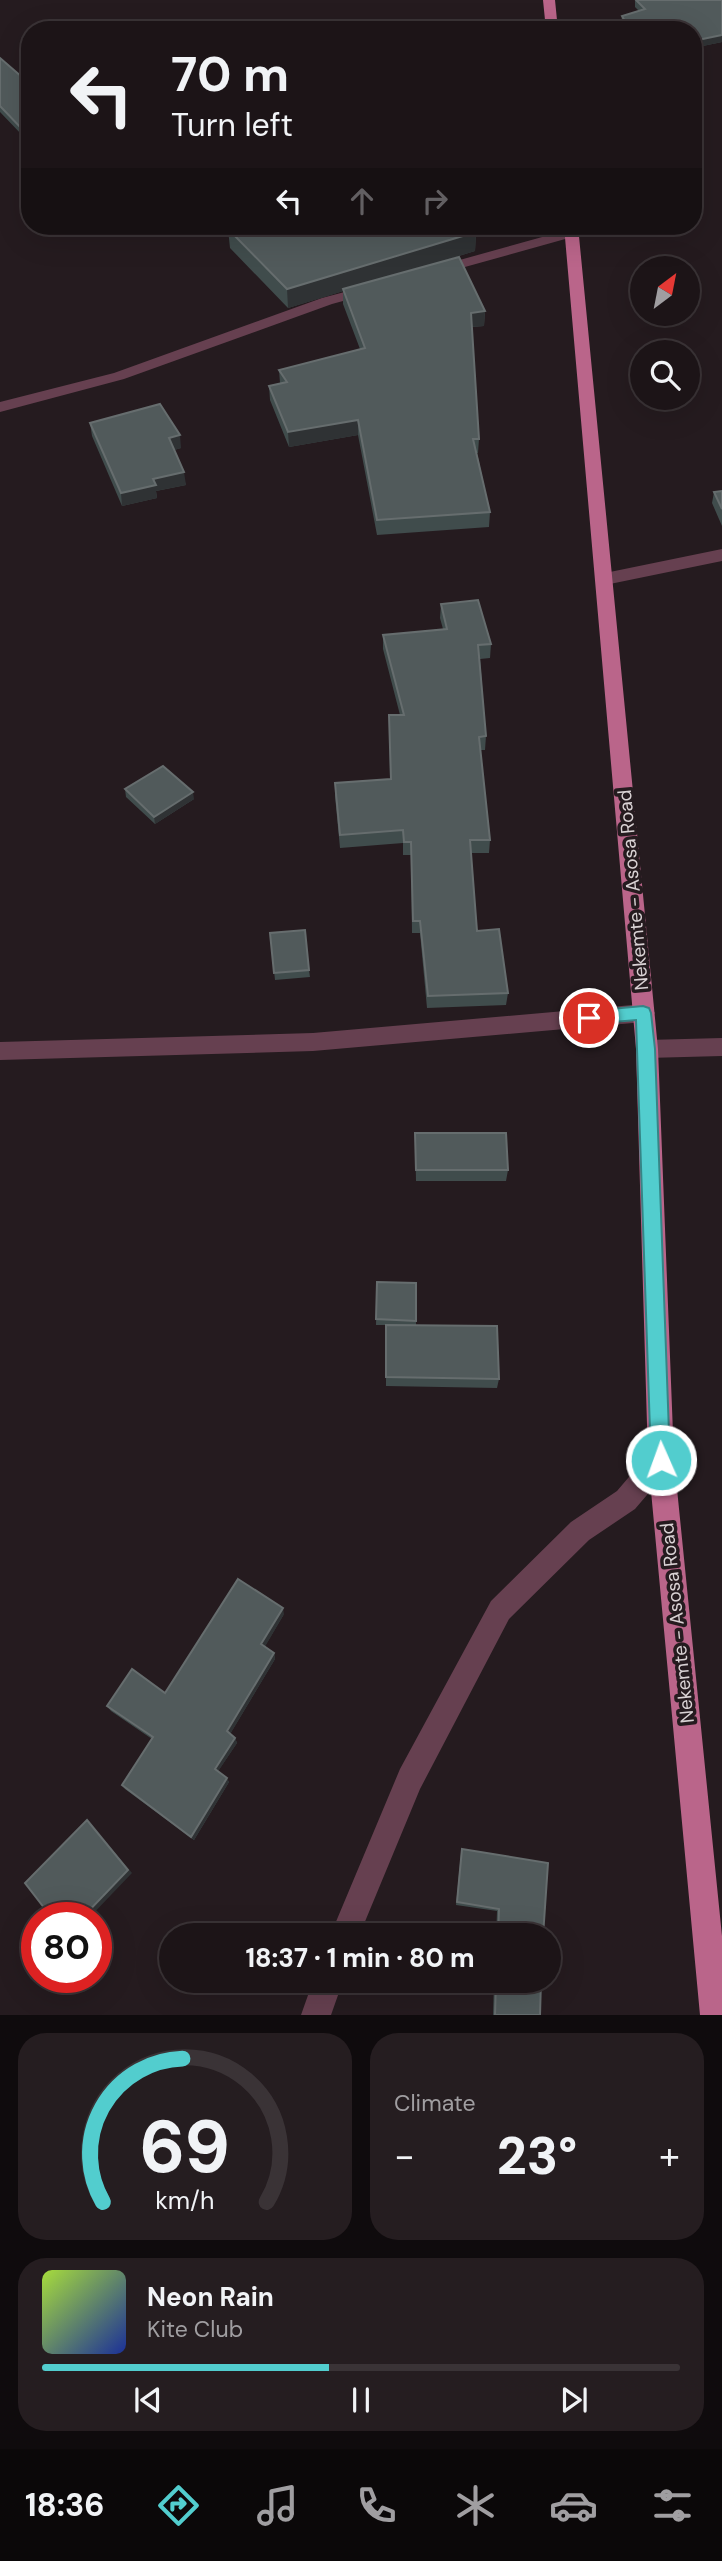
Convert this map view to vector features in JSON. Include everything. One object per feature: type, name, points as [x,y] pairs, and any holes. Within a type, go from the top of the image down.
[{"type":"highway","points":[[549,0],[551,21]]},
{"type":"highway","name":"Nekemte - Asosa Road","points":[[572,235],[647,1049],[661,1460],[715,2015]]},
{"type":"street","points":[[417,276],[551,235]]},
{"type":"street","points":[[0,407],[119,376],[327,301],[391,283]]},
{"type":"street","points":[[605,579],[722,555]]},
{"type":"street","points":[[0,1051],[313,1042],[643,1013]]},
{"type":"street","points":[[647,1049],[722,1047]]},
{"type":"street","points":[[349,1923],[410,1779],[499,1610],[580,1531],[626,1500],[661,1460]]},
{"type":"street","points":[[316,2015],[324,1993]]},
{"type":"building","points":[[636,0],[722,0],[722,35],[702,39],[702,21],[625,21],[622,16],[645,9]]},
{"type":"building","points":[[0,58],[21,76],[21,128],[0,106]]},
{"type":"building","points":[[234,235],[466,235],[287,289]]},
{"type":"building","points":[[459,257],[485,311],[471,313],[479,439],[473,439],[490,512],[377,520],[358,420],[288,432],[269,386],[287,382],[279,370],[365,348],[343,289]]},
{"type":"building","points":[[160,404],[180,435],[169,438],[184,472],[153,479],[156,485],[121,493],[90,423]]},
{"type":"building","points":[[722,491],[722,509],[714,492]]},
{"type":"building","points":[[478,600],[491,644],[478,645],[486,736],[479,737],[490,840],[470,840],[477,931],[499,929],[508,993],[428,996],[420,921],[413,921],[411,842],[404,842],[403,830],[340,835],[335,783],[391,779],[389,715],[404,715],[383,635],[447,629],[441,604]]},
{"type":"building","points":[[163,766],[193,792],[154,817],[125,789]]},
{"type":"building","points":[[305,930],[309,970],[274,973],[270,933]]},
{"type":"building","points":[[415,1133],[506,1133],[508,1170],[416,1170]]},
{"type":"building","points":[[377,1282],[416,1283],[416,1321],[376,1319]]},
{"type":"building","points":[[386,1325],[497,1326],[499,1379],[386,1377]]},
{"type":"building","points":[[238,1579],[283,1608],[261,1644],[274,1653],[227,1731],[235,1738],[215,1769],[227,1778],[191,1837],[122,1785],[153,1737],[107,1706],[132,1669],[165,1693]]},
{"type":"building","points":[[87,1820],[128,1870],[97,1902],[40,1902],[25,1883]]},
{"type":"building","points":[[462,1849],[548,1863],[544,1923],[498,1923],[499,1909],[457,1902]]},
{"type":"building","points":[[496,1993],[541,1993],[540,2015],[495,2015]]},
{"type":"route","points":[[589,1018],[643,1013],[647,1049],[661,1460]]}]
